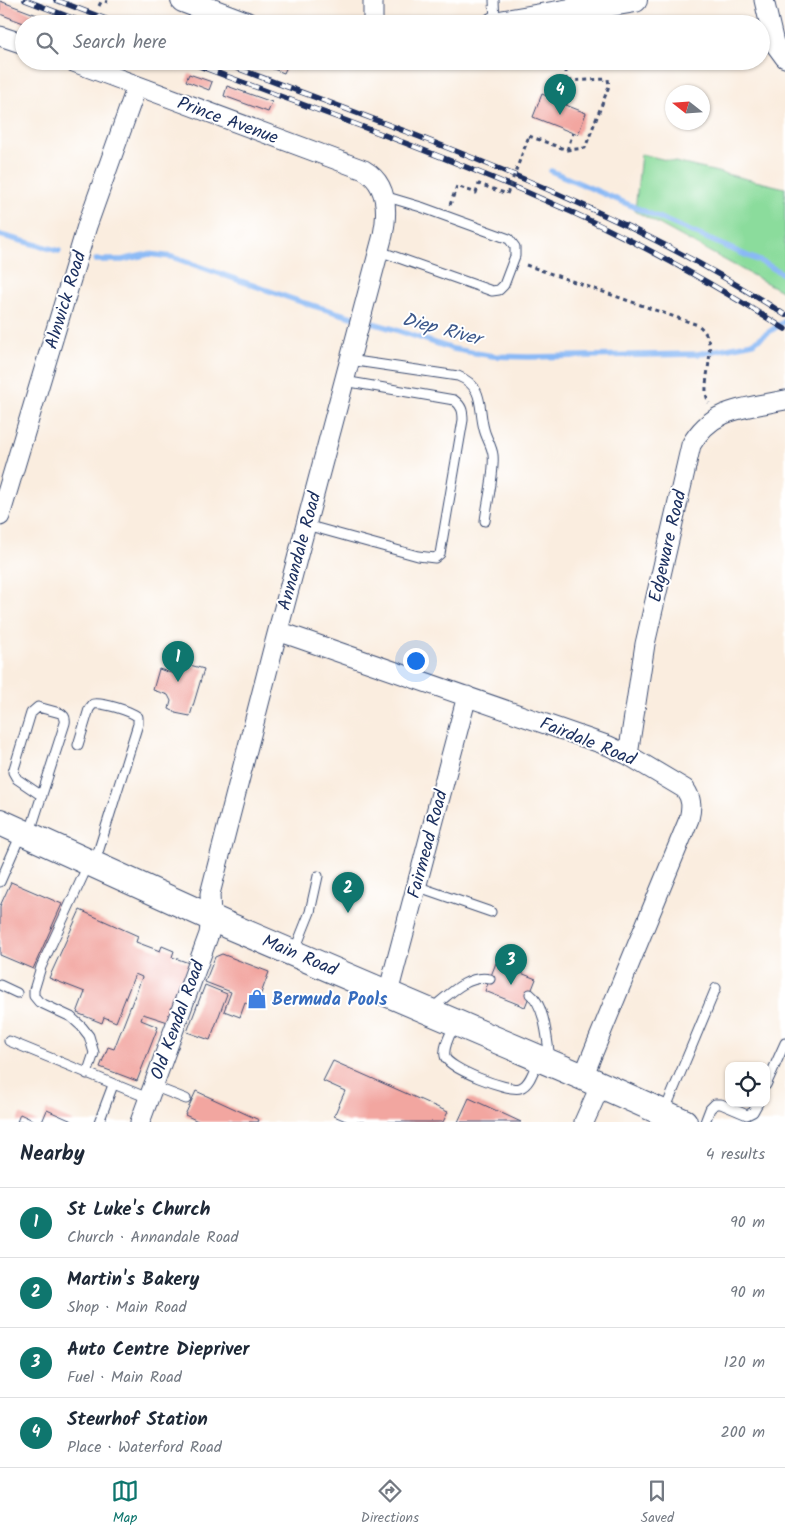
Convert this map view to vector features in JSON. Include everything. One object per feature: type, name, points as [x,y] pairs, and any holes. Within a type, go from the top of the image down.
[{"type":"main road","name":"Main Road","points":[[17,830],[212,918],[546,1060],[674,1117]]},
{"type":"street","points":[[182,0],[222,15]]},
{"type":"street","points":[[372,0],[373,15]]},
{"type":"street","points":[[548,15],[635,0]]},
{"type":"street","points":[[764,0],[767,15]]},
{"type":"street","points":[[770,26],[774,43],[785,58]]},
{"type":"street","points":[[0,36],[15,41]]},
{"type":"street","name":"Prince Avenue","points":[[95,70],[364,170],[374,176],[382,191]]},
{"type":"street","name":"Alnwick Road","points":[[0,516],[4,493],[87,226],[137,86]]},
{"type":"street","name":"Annandale Road","points":[[212,918],[210,894],[379,251],[386,220],[386,205],[382,191]]},
{"type":"street","name":"Edgeware Road","points":[[628,755],[645,644],[688,455],[696,436],[714,418],[733,410],[785,400]]},
{"type":"street","name":"Fairdale Road","points":[[278,631],[609,746],[628,755],[685,789],[691,801],[691,810],[592,1080],[584,1122]]},
{"type":"street","name":"Fairmead Road","points":[[388,993],[467,696]]},
{"type":"street","name":"Old Kendal Road","points":[[140,1122],[208,939],[212,918]]},
{"type":"lane","points":[[494,0],[495,15]]},
{"type":"lane","points":[[379,251],[492,292],[499,290],[504,285],[513,260],[515,247],[509,239],[446,217],[382,191]]},
{"type":"lane","points":[[349,360],[453,376],[464,379],[469,383],[478,394],[481,404],[483,428],[494,455],[485,521]]},
{"type":"lane","points":[[306,525],[418,556],[435,558],[440,554],[463,420],[460,405],[454,400],[344,381]]},
{"type":"lane","points":[[78,745],[89,709],[93,704],[100,703],[133,713],[138,717],[138,724],[92,864],[41,968],[35,985],[34,996],[38,1002],[76,1021],[89,1036],[94,1053],[87,1074]]},
{"type":"lane","points":[[1,878],[17,830],[42,796],[66,720],[63,714],[38,707],[31,713],[14,772],[17,779],[42,796]]},
{"type":"lane","points":[[294,952],[310,912],[318,876]]},
{"type":"lane","points":[[416,886],[490,912]]},
{"type":"lane","points":[[429,1010],[468,981],[475,978],[490,979]]},
{"type":"lane","points":[[0,985],[17,993]]},
{"type":"lane","points":[[674,1117],[716,988]]},
{"type":"lane","points":[[456,1022],[446,1046],[444,1057],[448,1063],[499,1086],[515,1090],[522,1088],[546,1060],[542,1013],[535,998],[530,994]]},
{"type":"lane","points":[[9,1041],[113,1085],[186,1098]]},
{"type":"lane","points":[[770,1076],[785,1043]]},
{"type":"lane","points":[[98,1122],[113,1085]]},
{"type":"lane","points":[[705,1122],[710,1109],[715,1104],[725,1106]]},
{"type":"lane","points":[[729,1107],[747,1114],[753,1112],[756,1107]]},
{"type":"path","points":[[99,6],[102,0]]},
{"type":"path","points":[[566,70],[566,105]]},
{"type":"path","points":[[446,217],[457,186],[476,193],[479,184],[507,194],[529,136],[567,150],[585,148],[609,86],[608,79],[566,82]]},
{"type":"path","points":[[567,150],[573,133]]},
{"type":"path","points":[[513,260],[698,324],[706,330],[710,341],[706,393],[714,418]]},
{"type":"green space","points":[[641,154],[785,188],[785,293],[635,211]]},
{"type":"building","points":[[0,1],[37,15],[15,15],[15,20],[0,14]]},
{"type":"building","points":[[189,74],[212,82],[209,90],[186,81]]},
{"type":"building","points":[[227,86],[272,102],[268,112],[224,96]]},
{"type":"building","points":[[542,94],[586,113],[578,135],[533,117]]},
{"type":"building","points":[[183,663],[204,669],[190,716],[175,713],[169,709],[171,701],[168,695],[153,690],[159,669],[174,674],[180,670]]},
{"type":"building","points":[[11,882],[62,904],[33,969],[0,955],[0,906]]},
{"type":"building","points":[[80,910],[138,936],[136,942],[160,951],[162,946],[174,951],[172,957],[189,963],[168,1022],[143,1014],[141,1020],[158,1027],[137,1081],[100,1067],[108,1047],[114,1049],[142,977],[135,974],[116,1022],[104,1017],[102,1023],[77,1013],[85,992],[49,978]]},
{"type":"building","points":[[222,954],[269,972],[256,1007],[245,1003],[240,1017],[224,1011],[231,992],[205,982],[215,957]]},
{"type":"building","points":[[496,963],[536,979],[525,1007],[485,991]]},
{"type":"building","points":[[205,985],[227,994],[210,1040],[187,1032]]},
{"type":"building","points":[[333,1061],[448,1112],[443,1122],[348,1122],[334,1116],[345,1091],[323,1081]]},
{"type":"building","points":[[196,1091],[259,1120],[258,1122],[200,1122],[185,1115]]},
{"type":"building","points":[[469,1098],[521,1122],[458,1122]]},
{"type":"building","points":[[47,1110],[74,1122],[42,1122]]},
{"type":"building","points":[[20,1114],[37,1122],[17,1122]]},
{"type":"waterway","points":[[551,171],[764,263],[785,275]]},
{"type":"waterway","name":"Diep River","points":[[0,235],[59,251]]},
{"type":"waterway","name":"Diep River","points":[[96,260],[122,260],[149,254],[172,257],[304,303],[453,349],[493,356],[698,354],[753,343],[785,321]]},
{"type":"railway","points":[[25,0],[64,15]]},
{"type":"railway","points":[[56,0],[95,15]]},
{"type":"railway","points":[[210,70],[410,145],[574,213],[666,259],[785,329]]},
{"type":"railway","points":[[242,70],[436,143],[580,204],[650,237],[719,274],[785,315]]},
{"type":"place","name":"Steurhof Station","points":[[560,115]]},
{"type":"place","name":"St Luke's Church","points":[[178,682]]},
{"type":"place","name":"Martin's Bakery","points":[[348,913]]},
{"type":"place","name":"Auto Centre Diepriver","points":[[511,985]]},
{"type":"place","name":"Bermuda Pools","points":[[257,999]]}]
